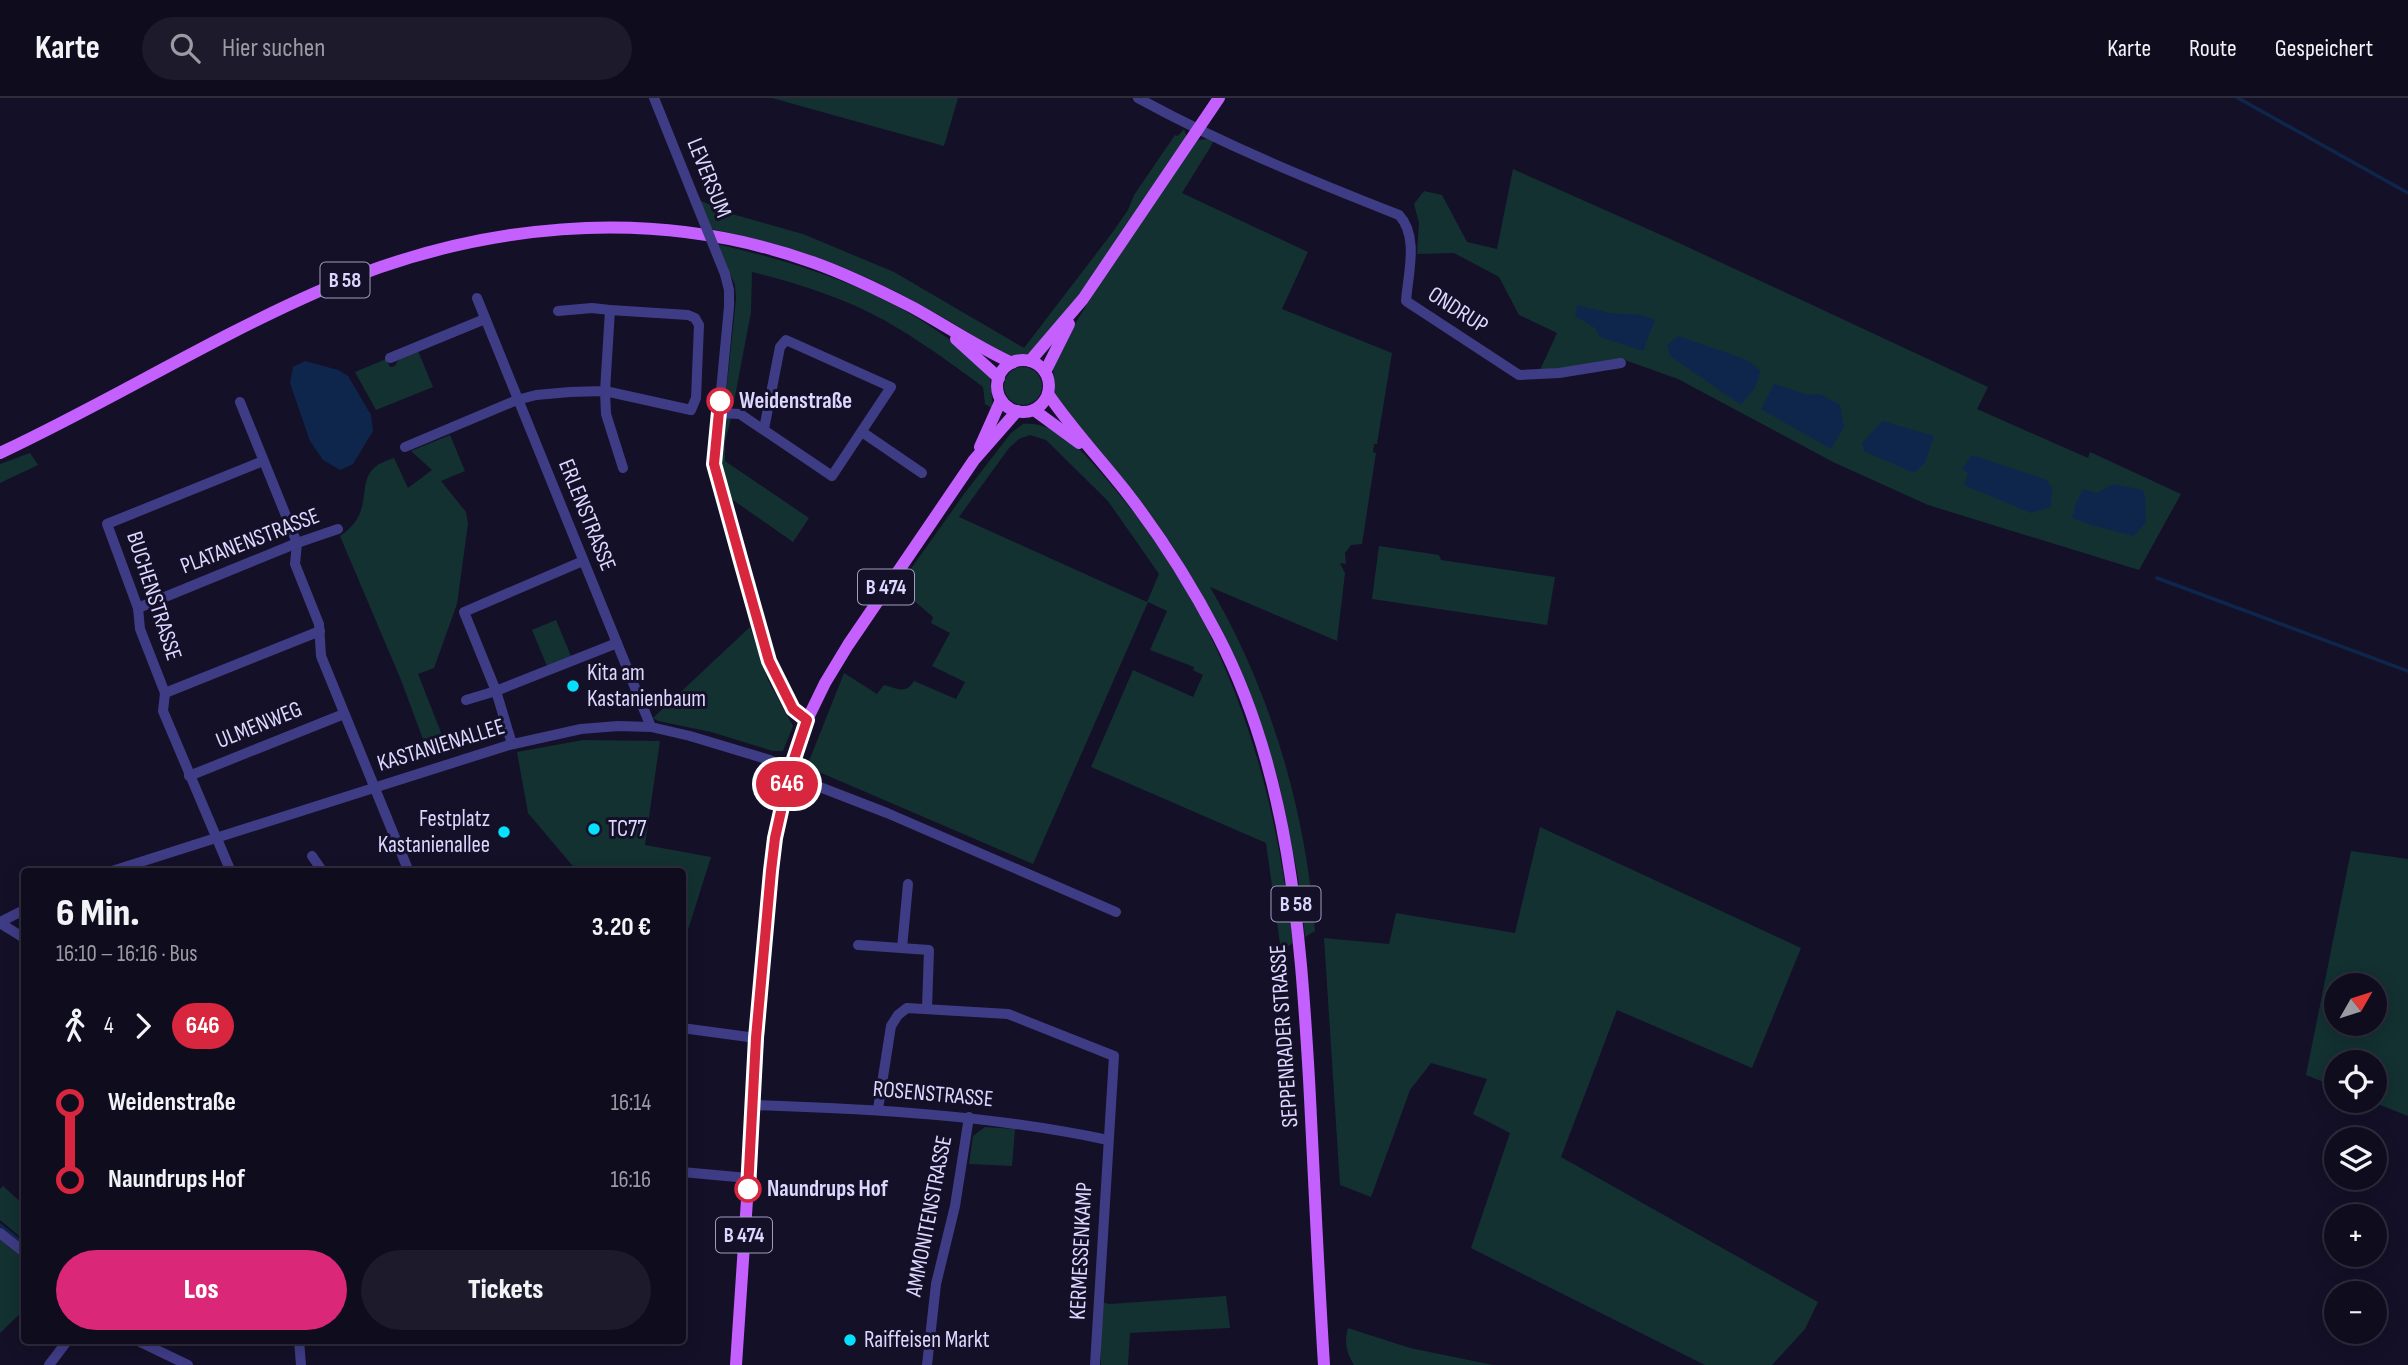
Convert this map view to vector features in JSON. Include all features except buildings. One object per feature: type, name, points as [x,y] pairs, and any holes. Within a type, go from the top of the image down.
[{"type":"main road","points":[[1045,372],[1083,299],[1219,98]]},
{"type":"main road","name":"B 58","points":[[0,453],[247,325],[356,276],[450,245],[568,227],[610,226],[723,237],[811,262],[879,290],[1012,363]]},
{"type":"main road","points":[[1030,361],[1083,299]]},
{"type":"main road","name":"B 58","points":[[935,320],[999,378]]},
{"type":"main road","points":[[1030,361],[1045,372],[1049,385],[1048,394],[1034,410],[1017,411],[1001,400],[998,393],[999,378],[1004,369],[1012,363],[1030,361]]},
{"type":"main road","name":"SEPPENRADER STRASSE","points":[[1048,394],[1156,532],[1206,615],[1244,695],[1267,760],[1283,829],[1296,906],[1306,1030],[1324,1365]]},
{"type":"main road","name":"B 474","points":[[974,460],[1001,400]]},
{"type":"main road","name":"SEPPENRADER STRASSE","points":[[1034,410],[1099,458]]},
{"type":"main road","name":"B 474","points":[[736,1365],[756,1038],[771,871],[775,838],[790,771],[807,720],[848,645],[974,460],[1017,411]]},
{"type":"street","name":"LEVERSUM","points":[[654,98],[729,290],[714,464],[774,671],[793,709],[807,720]]},
{"type":"street","points":[[1138,98],[1196,130]]},
{"type":"street","name":"ONDRUP","points":[[1196,130],[1399,215],[1406,223],[1411,238],[1406,301],[1519,375],[1559,373],[1622,363]]},
{"type":"street","name":"ERLENSTRASSE","points":[[477,298],[651,727]]},
{"type":"street","points":[[405,447],[517,400],[559,393],[605,391],[691,410],[696,398],[699,325],[695,318],[688,314],[592,308],[558,311]]},
{"type":"street","points":[[610,310],[606,414],[623,468]]},
{"type":"street","points":[[390,358],[485,319]]},
{"type":"street","points":[[719,413],[740,414],[831,475],[891,387],[786,340],[780,347],[764,429]]},
{"type":"street","points":[[240,401],[297,543],[295,564],[320,631],[321,656],[408,868]]},
{"type":"street","points":[[862,432],[922,473]]},
{"type":"street","name":"BUCHENSTRASSE","points":[[229,868],[163,711],[165,693],[139,629],[138,608],[107,524],[263,461]]},
{"type":"street","name":"PLATANENSTRASSE","points":[[138,608],[338,529]]},
{"type":"street","points":[[512,744],[496,691],[464,612],[583,561]]},
{"type":"street","points":[[165,693],[320,631]]},
{"type":"street","points":[[466,700],[496,691],[617,643]]},
{"type":"street","name":"ULMENWEG","points":[[190,776],[344,713]]},
{"type":"street","name":"KASTANIENALLEE","points":[[121,868],[512,744],[599,726],[651,727],[770,760],[812,784],[887,813],[1116,912]]},
{"type":"street","points":[[312,856],[320,868]]},
{"type":"street","points":[[902,948],[908,884]]},
{"type":"street","points":[[21,912],[0,922],[21,936]]},
{"type":"street","points":[[858,946],[929,950],[927,1008],[907,1008],[894,1019],[878,1109]]},
{"type":"street","name":"KERMESSENKAMP","points":[[927,1008],[1008,1014],[1114,1056],[1095,1365]]},
{"type":"street","points":[[686,1029],[756,1038]]},
{"type":"street","name":"ROSENSTRASSE","points":[[753,1105],[878,1109],[969,1116],[1047,1127],[1108,1140]]},
{"type":"street","name":"AMMONITENSTRASSE","points":[[927,1365],[936,1284],[955,1206],[969,1116]]},
{"type":"street","points":[[686,1172],[748,1178]]},
{"type":"street","points":[[0,1233],[21,1250]]},
{"type":"street","points":[[49,1365],[65,1344]]},
{"type":"street","points":[[144,1344],[188,1365]]},
{"type":"street","points":[[299,1344],[301,1365]]},
{"type":"green space","points":[[772,98],[958,98],[944,146]]},
{"type":"green space","points":[[1184,129],[1187,137],[1084,288],[1033,351],[1027,354],[1008,356],[917,303],[843,267],[749,237],[711,229],[699,200],[732,214],[803,234],[894,272],[1024,348],[1112,233],[1175,135],[1178,136]]},
{"type":"green space","points":[[1198,140],[1214,140],[1182,193],[1308,252],[1282,309],[1392,353],[1377,444],[1374,444],[1373,452],[1376,453],[1362,544],[1351,545],[1345,553],[1346,564],[1340,563],[1345,573],[1337,641],[1210,587],[1232,627],[1268,710],[1294,797],[1315,931],[1305,937],[1298,877],[1279,783],[1258,717],[1224,634],[1170,542],[1143,504],[1055,396],[1053,367],[1056,355],[1105,275]]},
{"type":"green space","points":[[1513,169],[1988,387],[1977,409],[2088,458],[2090,452],[2181,494],[2139,570],[1928,505],[1833,462],[1678,379],[1622,359],[1539,372],[1557,333],[1519,315],[1499,277],[1454,253],[1417,254],[1419,223],[1414,204],[1424,191],[1442,195],[1467,242],[1497,249]]},
{"type":"green space","points":[[717,244],[813,271],[844,282],[904,310],[959,347],[990,377],[993,409],[985,404],[983,387],[884,320],[820,292],[752,272],[751,312],[733,407],[725,403],[736,299],[735,285]]},
{"type":"green space","points":[[418,351],[433,387],[376,410],[355,372],[386,359],[390,367],[395,366],[398,360]]},
{"type":"green space","points":[[1023,367],[1036,373],[1042,386],[1036,399],[1023,405],[1010,399],[1004,386],[1010,373]]},
{"type":"green space","points":[[725,417],[731,418],[725,442],[725,461],[809,518],[793,542],[730,498],[728,489],[722,485],[719,442]]},
{"type":"green space","points":[[1023,424],[1048,428],[1081,451],[1149,532],[1213,641],[1237,697],[1257,756],[1272,816],[1293,943],[1281,951],[1266,843],[1091,767],[1133,670],[1193,697],[1203,675],[1193,670],[1194,667],[1150,650],[1167,611],[1148,602],[1033,864],[819,772],[809,761],[844,673],[877,694],[884,685],[904,689],[914,681],[956,699],[965,682],[932,666],[950,633],[931,623],[933,617],[898,587],[1011,433]],"holes":[[[1030,435],[1046,440],[1108,501],[1159,574],[1147,602],[959,517],[1009,448],[1019,439]]]},
{"type":"green space","points":[[450,435],[465,471],[441,481],[466,512],[468,524],[457,604],[434,668],[418,674],[449,753],[430,758],[401,680],[340,536],[358,518],[366,483],[374,468],[394,458],[408,488],[432,470],[411,451]]},
{"type":"green space","points":[[30,453],[38,465],[0,483],[0,464]]},
{"type":"green space","points":[[1379,546],[1439,555],[1441,560],[1555,577],[1547,625],[1372,599]]},
{"type":"green space","points":[[556,620],[571,656],[547,666],[532,630]]},
{"type":"green space","points":[[750,627],[768,680],[793,726],[783,751],[773,751],[653,718]]},
{"type":"green space","name":"TC77","points":[[583,740],[660,741],[645,845],[711,857],[687,933],[686,868],[574,868],[528,813],[517,752]]},
{"type":"green space","points":[[1540,827],[1801,948],[1752,1068],[1617,1010],[1561,1157],[1818,1302],[1805,1329],[1772,1365],[1705,1365],[1471,1248],[1510,1133],[1473,1114],[1487,1079],[1431,1063],[1410,1090],[1371,1197],[1340,1185],[1324,938],[1389,944],[1396,913],[1515,933]]},
{"type":"green space","points":[[2351,851],[2408,859],[2408,1116],[2387,1108],[2387,1050],[2324,1050],[2324,1082],[2306,1075],[2324,985],[2324,1036],[2387,1036],[2387,973],[2326,973]]},
{"type":"green space","points":[[985,1127],[1015,1129],[1012,1166],[969,1164],[973,1136]]},
{"type":"green space","points":[[3,1186],[21,1202],[21,1238],[0,1220],[0,1189]]},
{"type":"green space","points":[[0,1238],[21,1256],[21,1313],[0,1333]]},
{"type":"green space","points":[[1226,1296],[1230,1328],[1130,1333],[1128,1365],[1101,1365],[1101,1302],[1109,1304]]},
{"type":"green space","points":[[1348,1328],[1410,1348],[1493,1365],[1354,1365],[1346,1347]]},
{"type":"water","points":[[1577,305],[1609,313],[1642,315],[1655,320],[1643,351],[1600,337],[1595,328],[1575,316]]},
{"type":"water","points":[[1678,336],[1747,360],[1761,371],[1755,388],[1741,405],[1670,356],[1667,345]]},
{"type":"water","points":[[305,361],[338,370],[348,376],[371,415],[373,431],[353,464],[340,470],[323,460],[310,441],[290,383],[293,367]]},
{"type":"water","points":[[1774,384],[1809,395],[1820,394],[1840,405],[1844,427],[1831,449],[1761,409]]},
{"type":"water","points":[[1882,421],[1934,436],[1925,463],[1914,473],[1864,451],[1862,443]]},
{"type":"water","points":[[1972,455],[2045,479],[2052,487],[2051,507],[2031,513],[1964,485],[1968,473],[1962,469]]},
{"type":"water","points":[[2113,484],[2143,490],[2146,523],[2133,536],[2072,518],[2083,489],[2097,493]]},
{"type":"waterway","points":[[2238,98],[2408,193]]},
{"type":"waterway","points":[[2157,578],[2408,671]]},
{"type":"waterway","points":[[0,1225],[21,1242]]},
{"type":"bus line","name":"646","points":[[720,401],[714,464],[769,661],[793,709],[807,720],[790,771],[775,838],[756,1038],[748,1189]]},
{"type":"place","name":"Weidenstraße","points":[[720,401]]},
{"type":"place","name":"Kita am Kastanienbaum","points":[[573,686]]},
{"type":"place","name":"TC77","points":[[594,829]]},
{"type":"place","name":"Festplatz Kastanienallee","points":[[504,832]]},
{"type":"place","name":"Naundrups Hof","points":[[748,1189]]},
{"type":"place","name":"Raiffeisen Markt","points":[[850,1340]]}]
